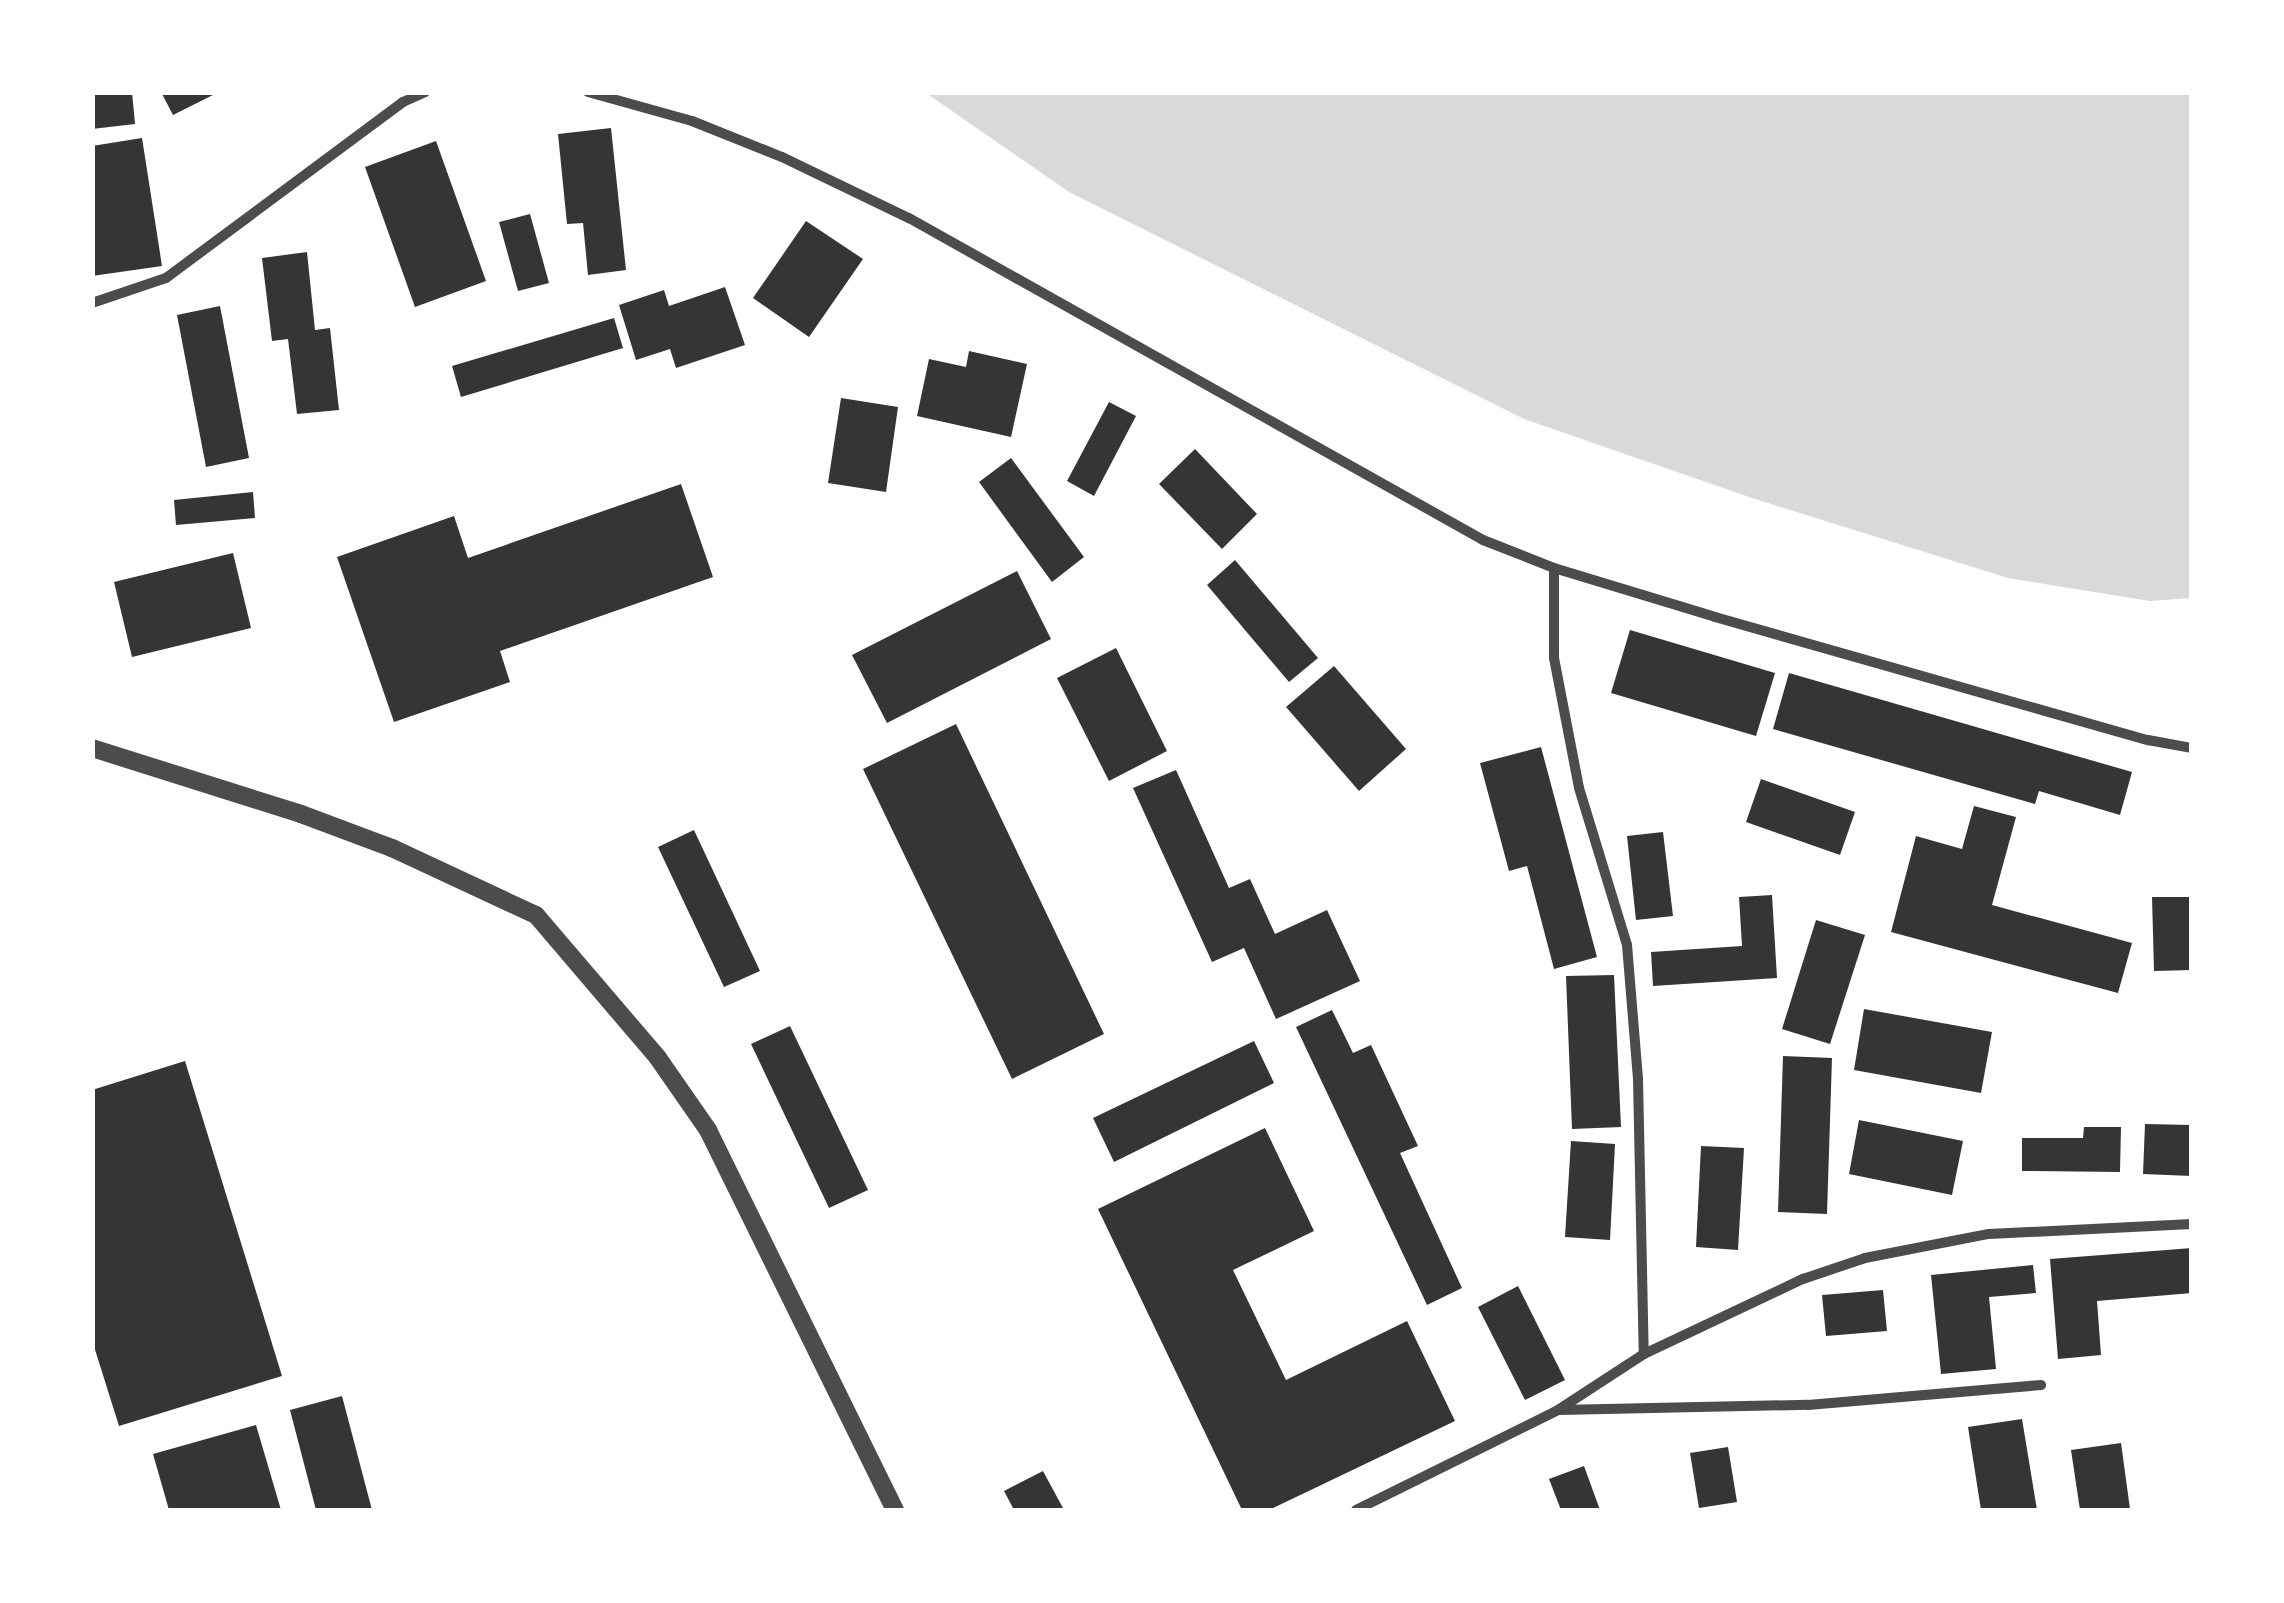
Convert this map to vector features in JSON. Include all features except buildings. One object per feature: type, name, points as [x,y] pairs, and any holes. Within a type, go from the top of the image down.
[{"type":"street","points":[[92,303],[166,278],[403,102],[425,92]]},
{"type":"street","points":[[588,92],[692,121],[909,218],[1484,540],[1554,568],[2110,729],[2192,748]]},
{"type":"street","points":[[1554,568],[1554,658],[1579,788],[1627,945],[1638,1079],[1644,1354]]},
{"type":"street","points":[[92,748],[338,827],[458,875],[536,916],[658,1058],[708,1130],[895,1510]]},
{"type":"street","points":[[1356,1510],[1558,1410],[1644,1354],[1803,1279],[1865,1258],[1989,1234],[2192,1224]]},
{"type":"street","points":[[1558,1410],[1808,1404],[2041,1386]]},
{"type":"shaded area","points":[[926,93],[2191,93],[2191,598],[2150,601],[2008,578],[1755,499],[1524,419],[1069,192]]}]
